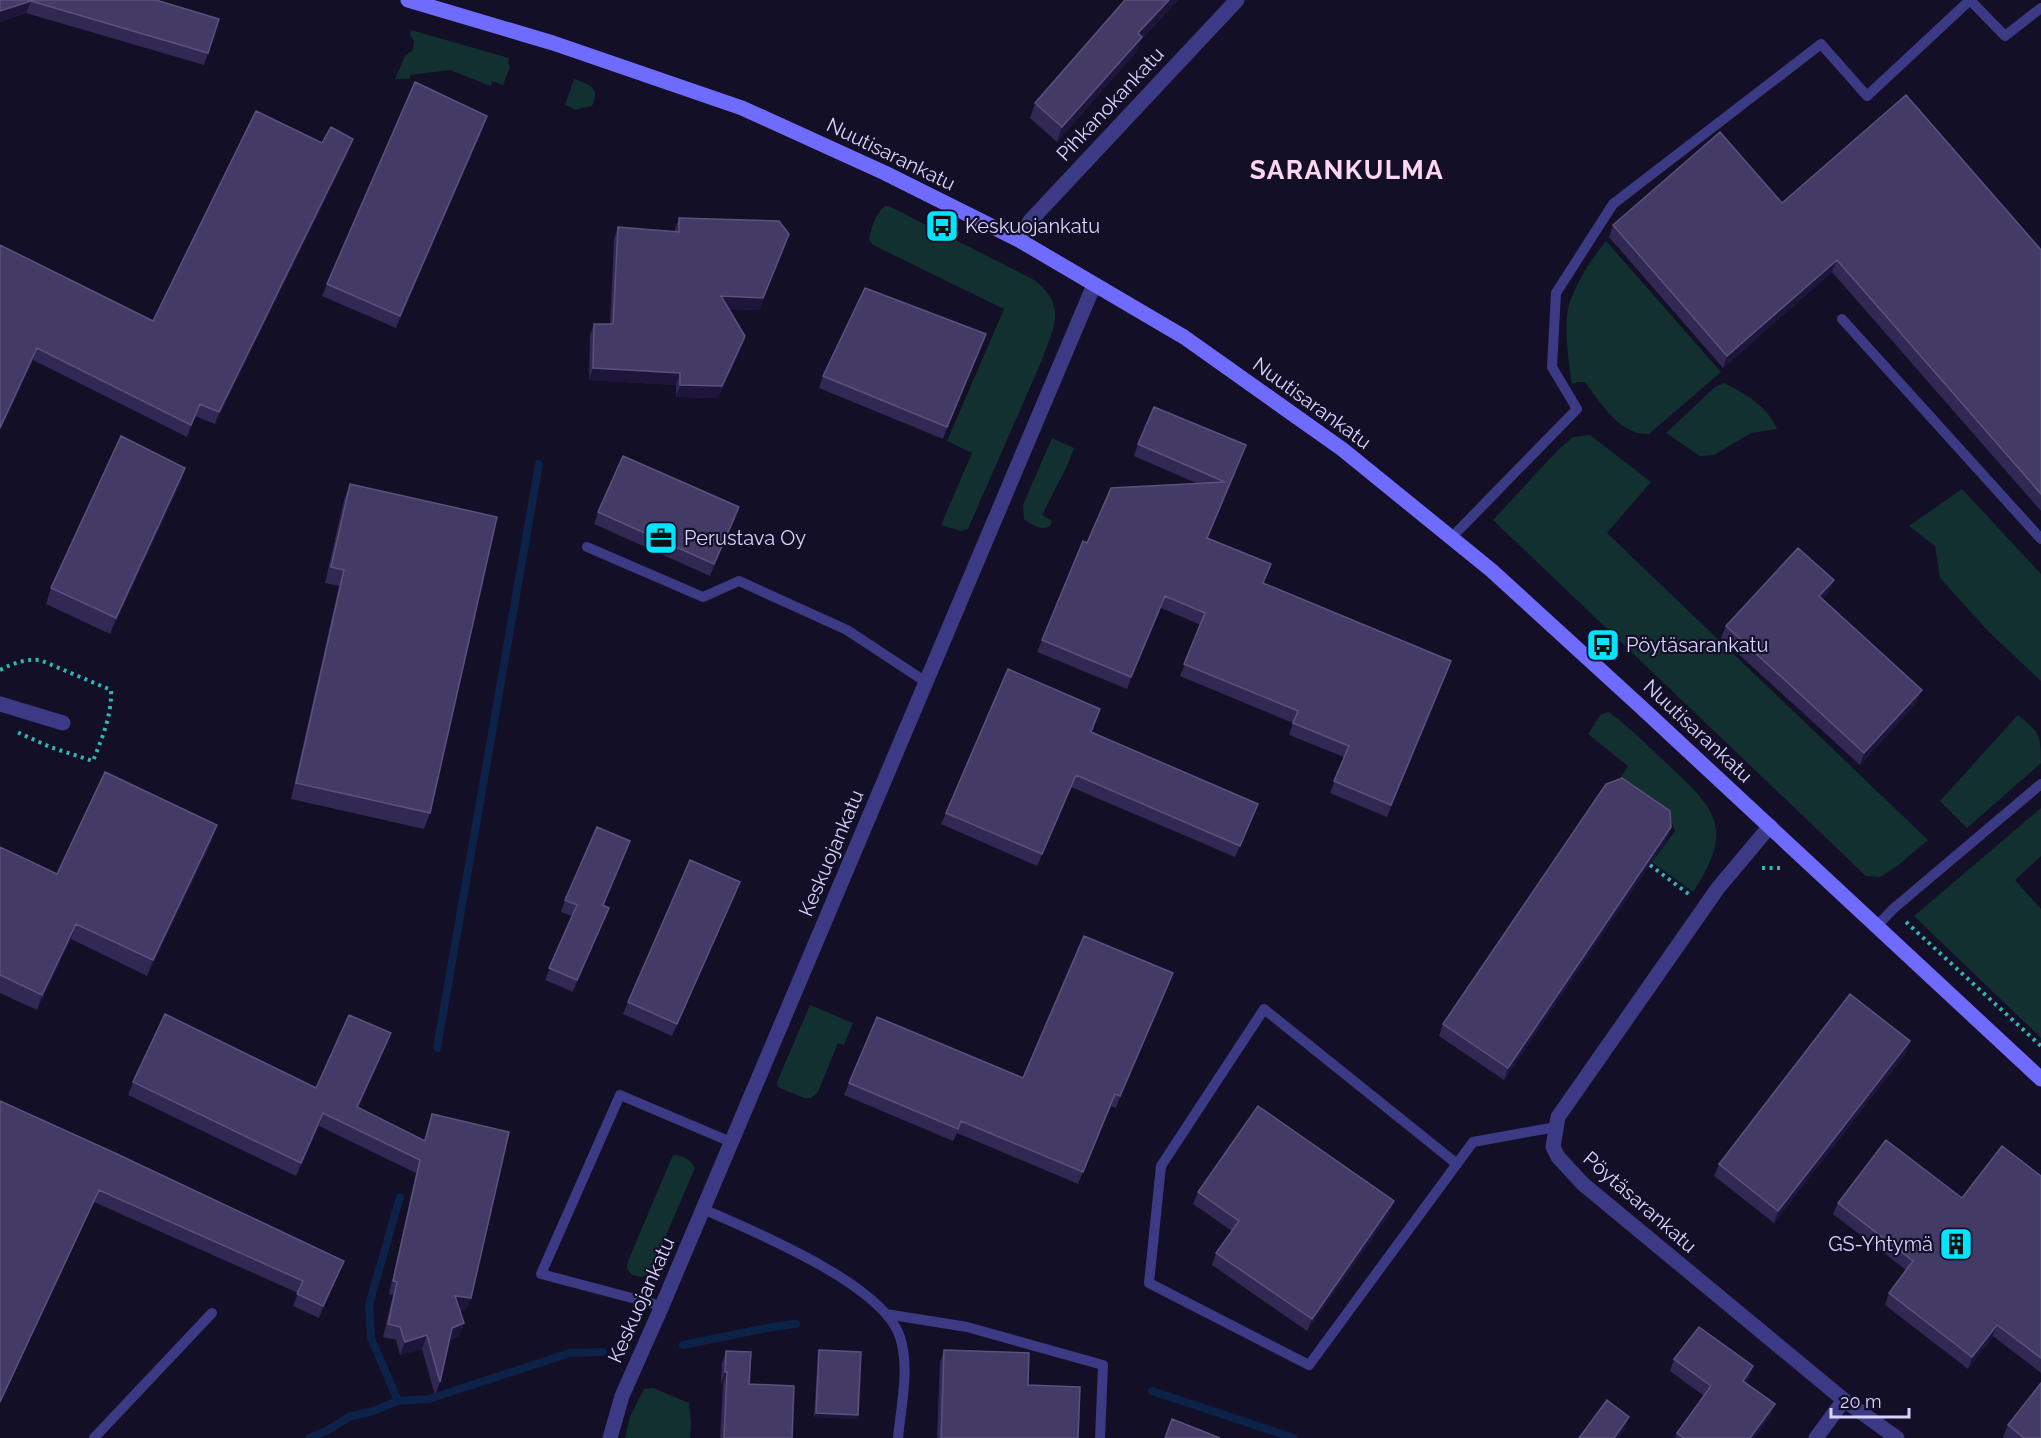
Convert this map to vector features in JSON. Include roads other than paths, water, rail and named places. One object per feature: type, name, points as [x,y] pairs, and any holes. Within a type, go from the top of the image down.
[{"type":"main road","name":"Nuutisarankatu","points":[[408,0],[553,43],[742,108],[885,173],[1019,240],[1184,337],[1342,449],[1491,570],[2041,1079]]},
{"type":"street","name":"Pihkanokankatu","points":[[1019,240],[1030,221],[1237,0]]},
{"type":"street","name":"Keskuojankatu","points":[[610,1438],[622,1395],[662,1306],[1094,285]]},
{"type":"street","points":[[0,704],[63,723]]},
{"type":"street","name":"Pöytäsarankatu","points":[[1770,826],[1718,888],[1558,1117],[1553,1147],[1557,1157],[1582,1184],[1844,1400],[1897,1438]]},
{"type":"street","points":[[1816,1438],[1844,1400]]},
{"type":"lane","points":[[1451,538],[1577,409],[1552,366],[1556,293],[1613,204],[1821,44],[1867,96],[1970,0],[2005,36],[2041,8]]},
{"type":"lane","points":[[1842,319],[2041,539]]},
{"type":"lane","points":[[587,547],[703,597],[739,581],[847,630],[926,682]]},
{"type":"lane","points":[[1877,926],[1893,909],[2041,784]]},
{"type":"lane","points":[[1457,1164],[1264,1009],[1161,1166],[1149,1283],[1309,1365],[1457,1164],[1473,1142],[1556,1126]]},
{"type":"lane","points":[[662,1306],[541,1274],[620,1095],[731,1142]]},
{"type":"lane","points":[[703,1209],[815,1262],[859,1290],[886,1314],[900,1336],[904,1366],[898,1438]]},
{"type":"lane","points":[[94,1438],[212,1313]]},
{"type":"lane","points":[[886,1314],[967,1327],[1103,1365],[1100,1438]]},
{"type":"waterway","points":[[437,1048],[539,464]]},
{"type":"waterway","points":[[398,1401],[371,1338],[369,1305],[400,1197]]},
{"type":"waterway","points":[[683,1345],[796,1324]]},
{"type":"waterway","points":[[310,1438],[349,1417],[398,1401],[429,1399],[570,1353],[603,1352]]},
{"type":"waterway","points":[[1152,1391],[1294,1438]]},
{"type":"place","name":"Keskuojankatu","points":[[942,226]]},
{"type":"place","name":"Perustava Oy","points":[[661,538]]},
{"type":"place","name":"Pöytäsarankatu","points":[[1603,645]]},
{"type":"place","name":"GS-Yhtymä","points":[[1956,1244]]},
{"type":"district","name":"SARANKULMA","points":[[1347,170]]}]
